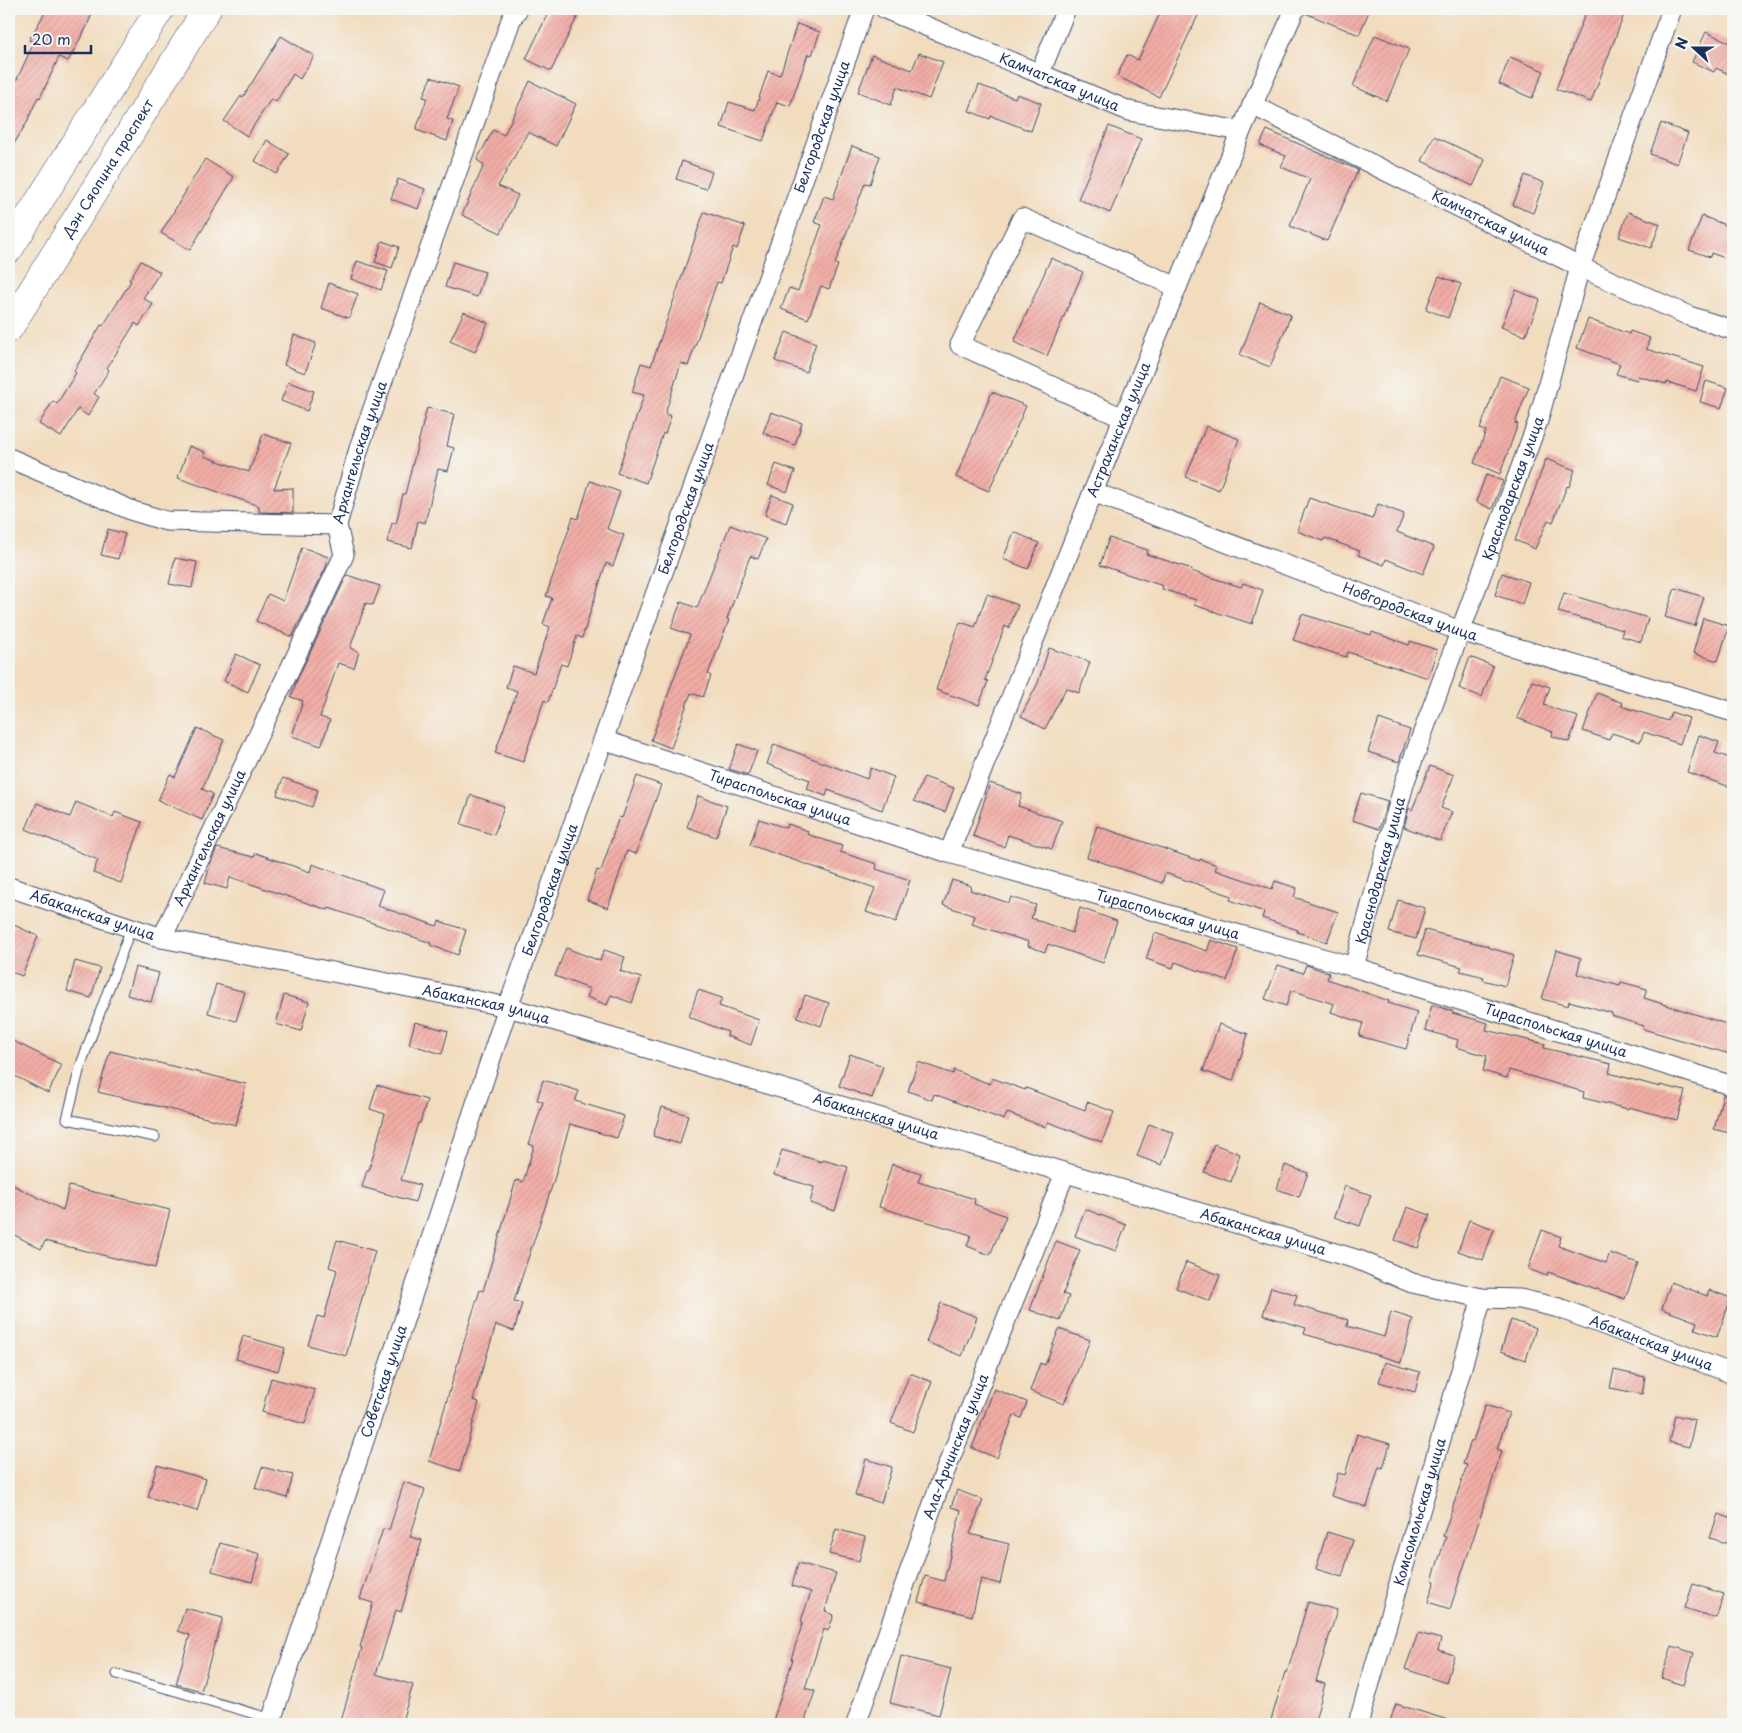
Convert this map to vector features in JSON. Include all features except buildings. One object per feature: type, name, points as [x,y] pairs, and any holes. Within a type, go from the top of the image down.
[{"type":"main road","points":[[9,250],[160,9]]},
{"type":"main road","name":"Дэн Сяопина проспект","points":[[9,328],[207,9]]},
{"type":"street","name":"Архангельская улица","points":[[162,938],[344,555],[337,525],[360,445],[511,20],[518,9]]},
{"type":"street","name":"Белгородская улица","points":[[497,1038],[864,9]]},
{"type":"street","name":"Камчатская улица","points":[[885,9],[1129,111],[1240,131]]},
{"type":"street","points":[[1040,73],[1066,9]]},
{"type":"street","name":"Астраханская улица","points":[[949,853],[1240,131],[1295,9]]},
{"type":"street","name":"Краснодарская улица","points":[[1354,967],[1405,781],[1538,421],[1580,267],[1672,9]]},
{"type":"street","name":"Камчатская улица","points":[[1252,105],[1580,267],[1688,316],[1733,330]]},
{"type":"street","points":[[1123,418],[960,346],[1022,218],[1177,287]]},
{"type":"street","points":[[9,458],[134,511],[166,521],[337,525]]},
{"type":"street","name":"Новгородская улица","points":[[1093,492],[1460,631],[1733,712]]},
{"type":"street","name":"Тираспольская улица","points":[[603,740],[949,853],[1354,967],[1733,1086]]},
{"type":"street","name":"Абаканская улица","points":[[9,886],[162,938],[508,1006],[1358,1260],[1412,1283],[1482,1298],[1520,1299],[1559,1308],[1733,1374]]},
{"type":"street","name":"Советская улица","points":[[271,1721],[497,1038]]},
{"type":"street","name":"Ала-Арчинская улица","points":[[856,1724],[940,1484],[1065,1173]]},
{"type":"street","name":"Комсомольская улица","points":[[1358,1724],[1482,1298]]},
{"type":"lane","points":[[132,928],[80,1068],[67,1119],[155,1137]]},
{"type":"lane","points":[[117,1674],[271,1721]]}]
